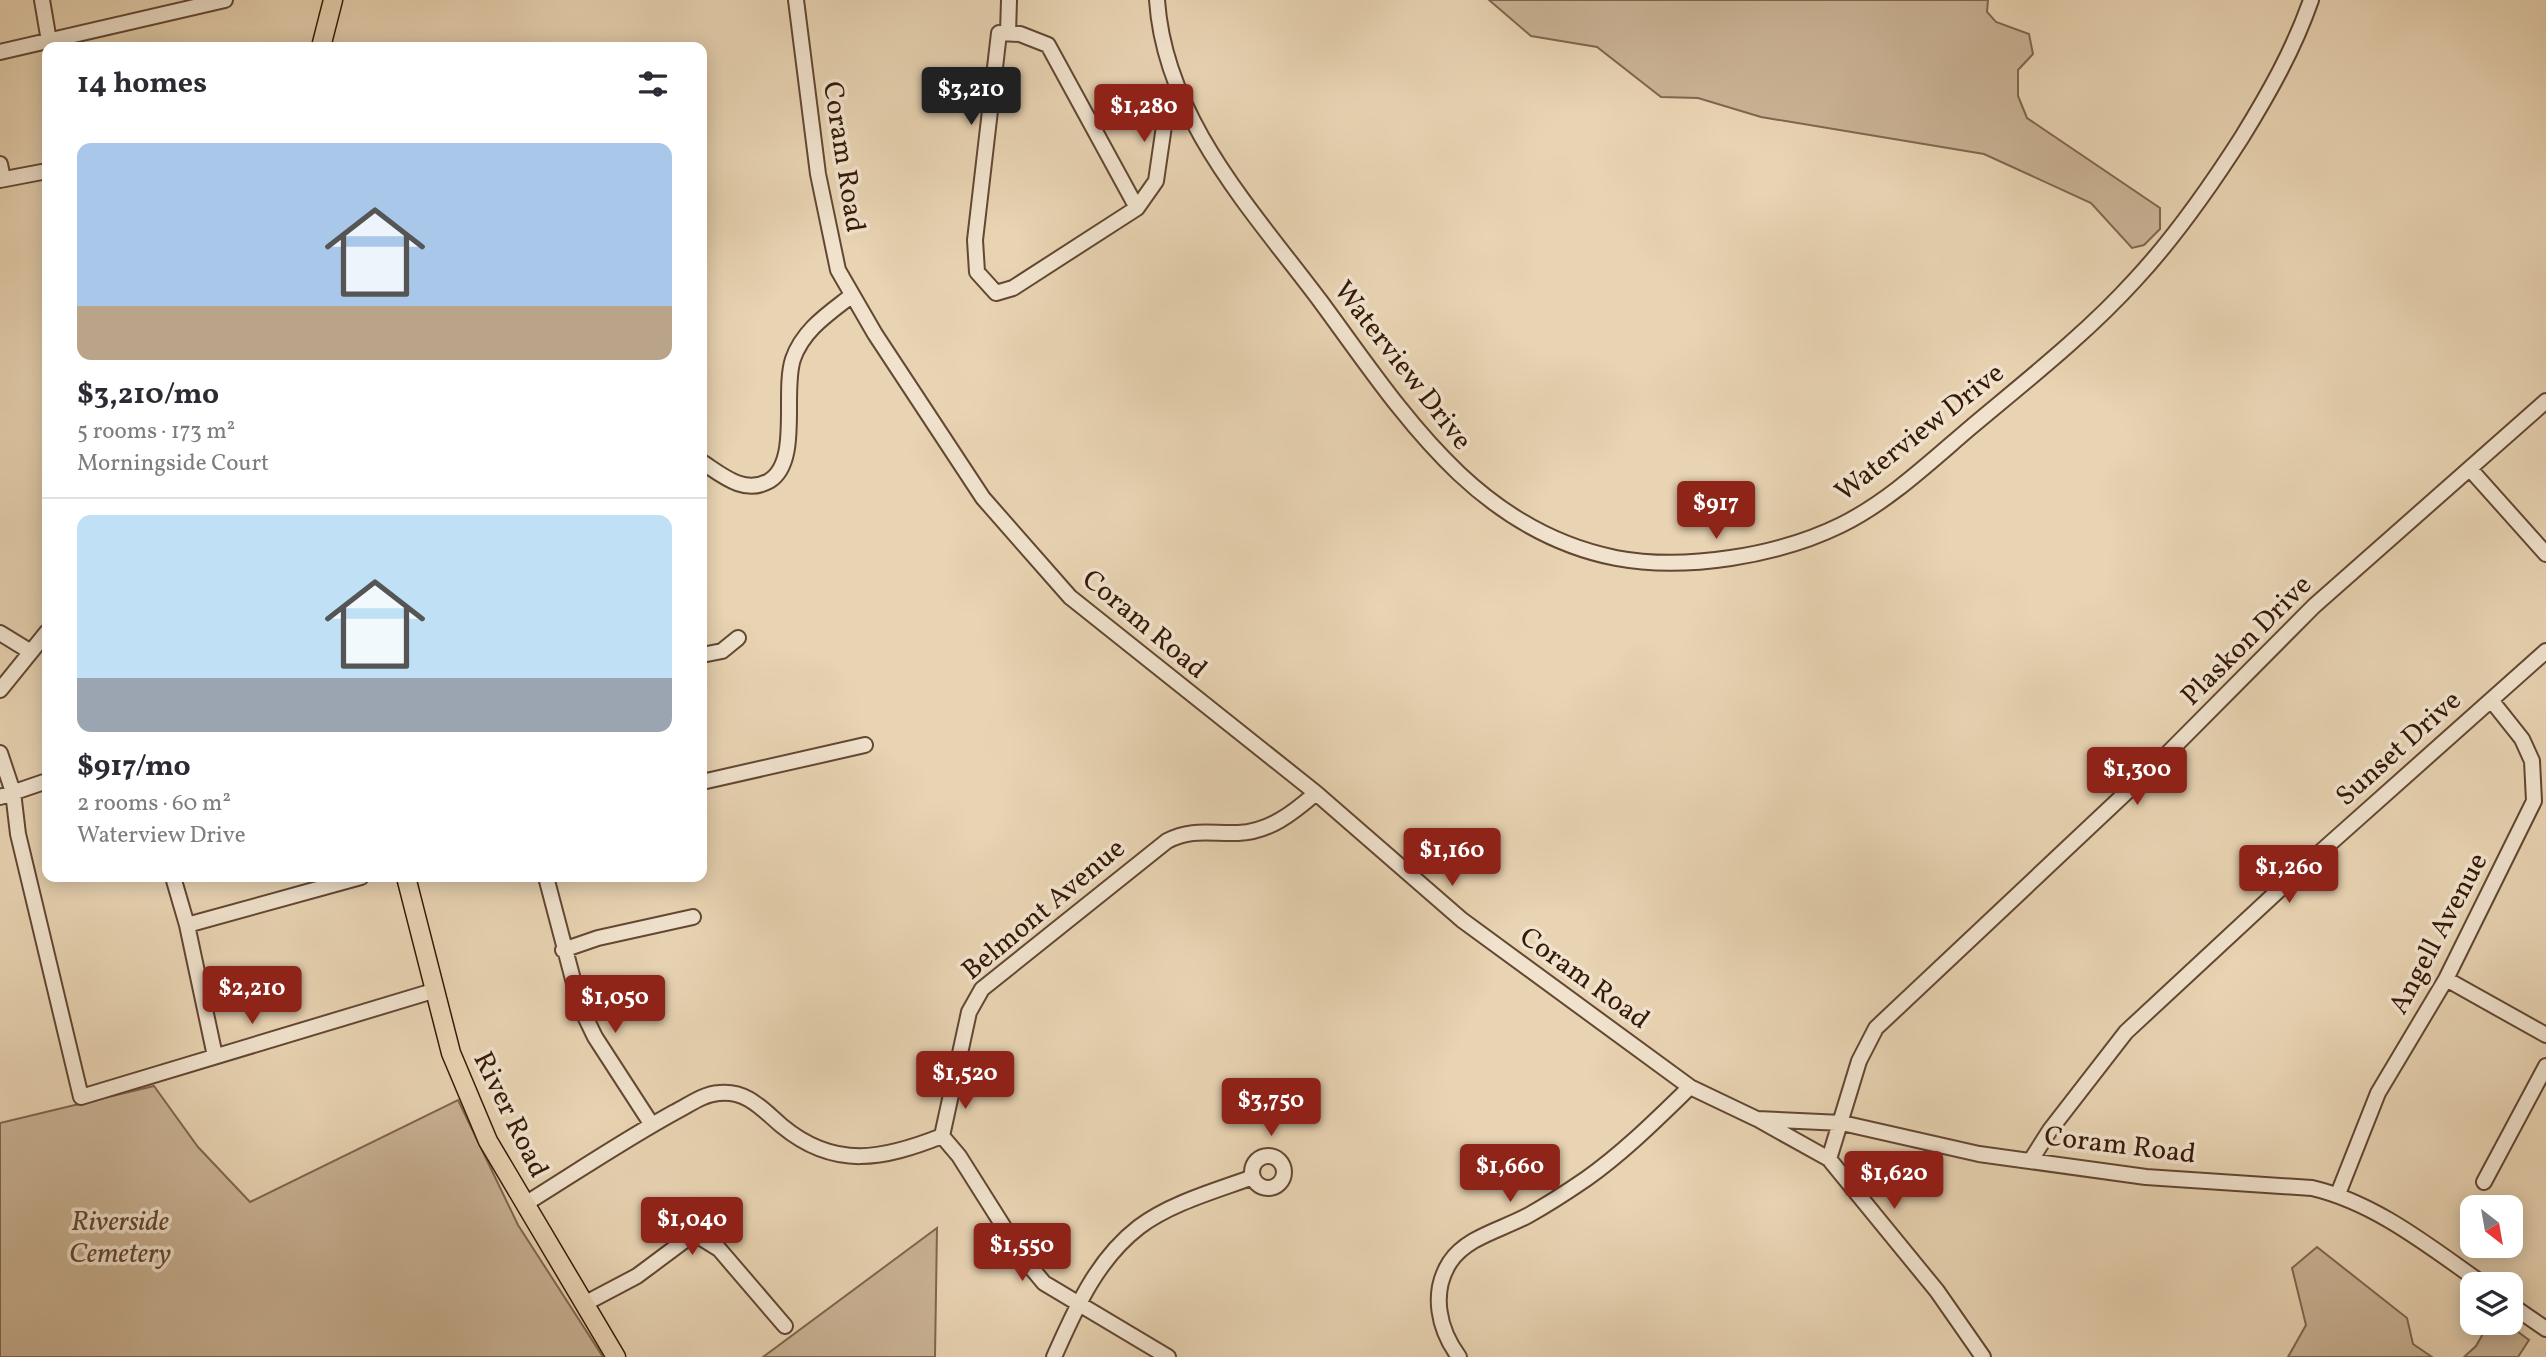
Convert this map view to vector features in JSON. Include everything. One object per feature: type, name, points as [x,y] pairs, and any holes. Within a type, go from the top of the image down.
[{"type":"main road","points":[[322,42],[332,0]]},
{"type":"main road","name":"River Road","points":[[407,882],[451,1053],[488,1141],[616,1357]]},
{"type":"street","points":[[42,0],[49,41]]},
{"type":"street","points":[[45,42],[225,0]]},
{"type":"street","name":"Coram Road","points":[[796,0],[818,174],[830,242],[851,296],[983,498],[1070,597],[1316,793],[1462,920],[1690,1087],[1757,1119],[1842,1123],[1979,1154],[2146,1177],[2312,1188],[2338,1194],[2364,1206],[2465,1272]]},
{"type":"street","points":[[1008,33],[1009,0]]},
{"type":"street","name":"Waterview Drive","points":[[1157,0],[1167,63],[1183,104],[1223,171],[1420,436],[1463,480],[1540,532],[1616,558],[1681,562],[1751,556],[1842,525],[1876,504],[2028,380],[2133,283],[2176,233],[2215,180],[2272,87],[2301,28],[2311,0]]},
{"type":"street","points":[[1138,208],[1048,45],[1020,34],[999,33],[975,240],[977,272],[996,293],[1013,288],[1138,208],[1156,181],[1164,126],[1183,104]]},
{"type":"street","points":[[0,52],[42,43]]},
{"type":"street","points":[[0,164],[1,180],[42,172]]},
{"type":"street","points":[[707,464],[730,480],[745,486],[760,485],[778,475],[787,458],[787,394],[793,359],[808,332],[851,296]]},
{"type":"street","name":"Plaskon Drive","points":[[1829,1159],[1859,1061],[1876,1028],[2165,756],[2314,606],[2546,401]]},
{"type":"street","points":[[2470,469],[2546,554]]},
{"type":"street","points":[[0,633],[31,652]]},
{"type":"street","points":[[0,690],[42,638]]},
{"type":"street","points":[[707,654],[722,651],[738,638]]},
{"type":"street","name":"Sunset Drive","points":[[2031,1160],[2050,1130],[2126,1032],[2546,651]]},
{"type":"street","name":"Angell Avenue","points":[[2338,1194],[2378,1093],[2446,979],[2535,801],[2532,761],[2522,739],[2491,700]]},
{"type":"street","points":[[707,781],[865,745]]},
{"type":"street","points":[[0,753],[7,795],[81,1097],[433,991]]},
{"type":"street","points":[[7,795],[42,783]]},
{"type":"street","name":"Belmont Avenue","points":[[942,1136],[969,1012],[982,989],[1167,841],[1193,831],[1240,833],[1267,826],[1284,819],[1316,793]]},
{"type":"street","points":[[174,882],[187,925],[215,1056]]},
{"type":"street","points":[[187,925],[342,882]]},
{"type":"street","points":[[547,882],[571,981],[588,1023],[652,1125]]},
{"type":"street","points":[[563,950],[598,938],[693,917]]},
{"type":"street","points":[[2446,979],[2546,1035]]},
{"type":"street","points":[[2484,1182],[2546,1066]]},
{"type":"street","points":[[1459,1357],[1440,1321],[1439,1294],[1450,1262],[1473,1240],[1526,1216],[1586,1179],[1639,1137],[1690,1087]]},
{"type":"street","points":[[525,1204],[652,1125],[704,1097],[733,1093],[752,1100],[807,1142],[846,1156],[894,1154],[942,1136],[959,1156],[1024,1259],[1044,1283],[1168,1357]]},
{"type":"street","points":[[1757,1119],[1829,1159],[1937,1290],[1983,1357]]},
{"type":"street","points":[[1054,1357],[1079,1302],[1105,1262],[1140,1226],[1167,1210],[1252,1177]]},
{"type":"street","points":[[584,1304],[637,1276],[688,1238],[698,1236],[719,1249],[785,1326]]},
{"type":"street","points":[[2523,1313],[2546,1329]]},
{"type":"green space","points":[[1489,0],[1988,0],[1987,12],[1996,22],[2029,34],[2033,54],[2018,70],[2018,96],[2027,118],[2160,208],[2160,229],[2144,245],[2132,248],[2091,203],[1984,154],[1761,117],[1698,98],[1661,97],[1597,47],[1531,36]]},
{"type":"green space","name":"Riverside Cemetery","points":[[154,1086],[198,1147],[250,1202],[458,1100],[518,1225],[603,1357],[0,1357],[0,1123]]},
{"type":"green space","points":[[937,1228],[935,1357],[763,1357]]},
{"type":"green space","points":[[2317,1247],[2407,1318],[2413,1344],[2432,1357],[2288,1357],[2306,1325],[2292,1268]]},
{"type":"green space","points":[[2482,1335],[2522,1335],[2529,1340],[2518,1357],[2464,1357],[2476,1346]]}]
